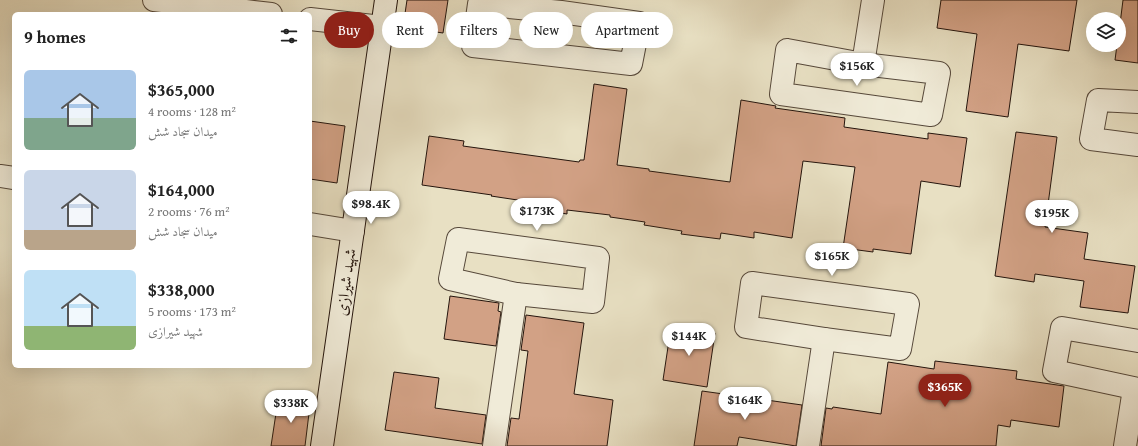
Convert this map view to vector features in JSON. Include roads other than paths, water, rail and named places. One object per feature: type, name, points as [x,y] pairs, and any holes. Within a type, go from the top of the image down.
[{"type":"street","points":[[154,0],[254,12]]},
{"type":"street","name":"شهید شیرازی","points":[[384,12],[386,0]]},
{"type":"street","points":[[863,64],[873,0]]},
{"type":"street","points":[[479,4],[562,6],[639,23],[631,64],[473,46],[479,4]]},
{"type":"street","points":[[312,19],[382,27]]},
{"type":"street","name":"شهید شیرازی","points":[[322,446],[382,27]]},
{"type":"street","points":[[787,50],[863,64],[939,73],[931,115],[781,94],[787,50]]},
{"type":"street","points":[[1138,102],[1098,100],[1091,139],[1138,145]]},
{"type":"street","points":[[0,176],[12,178]]},
{"type":"street","points":[[312,224],[353,231]]},
{"type":"street","points":[[458,239],[598,258],[593,302],[516,294],[450,279],[458,239]]},
{"type":"street","points":[[752,283],[908,304],[900,349],[824,339],[746,327],[752,283]]},
{"type":"street","points":[[494,446],[516,294]]},
{"type":"street","points":[[1125,446],[1136,389],[1054,371],[1062,328],[1138,341]]},
{"type":"street","points":[[808,446],[824,339]]}]
